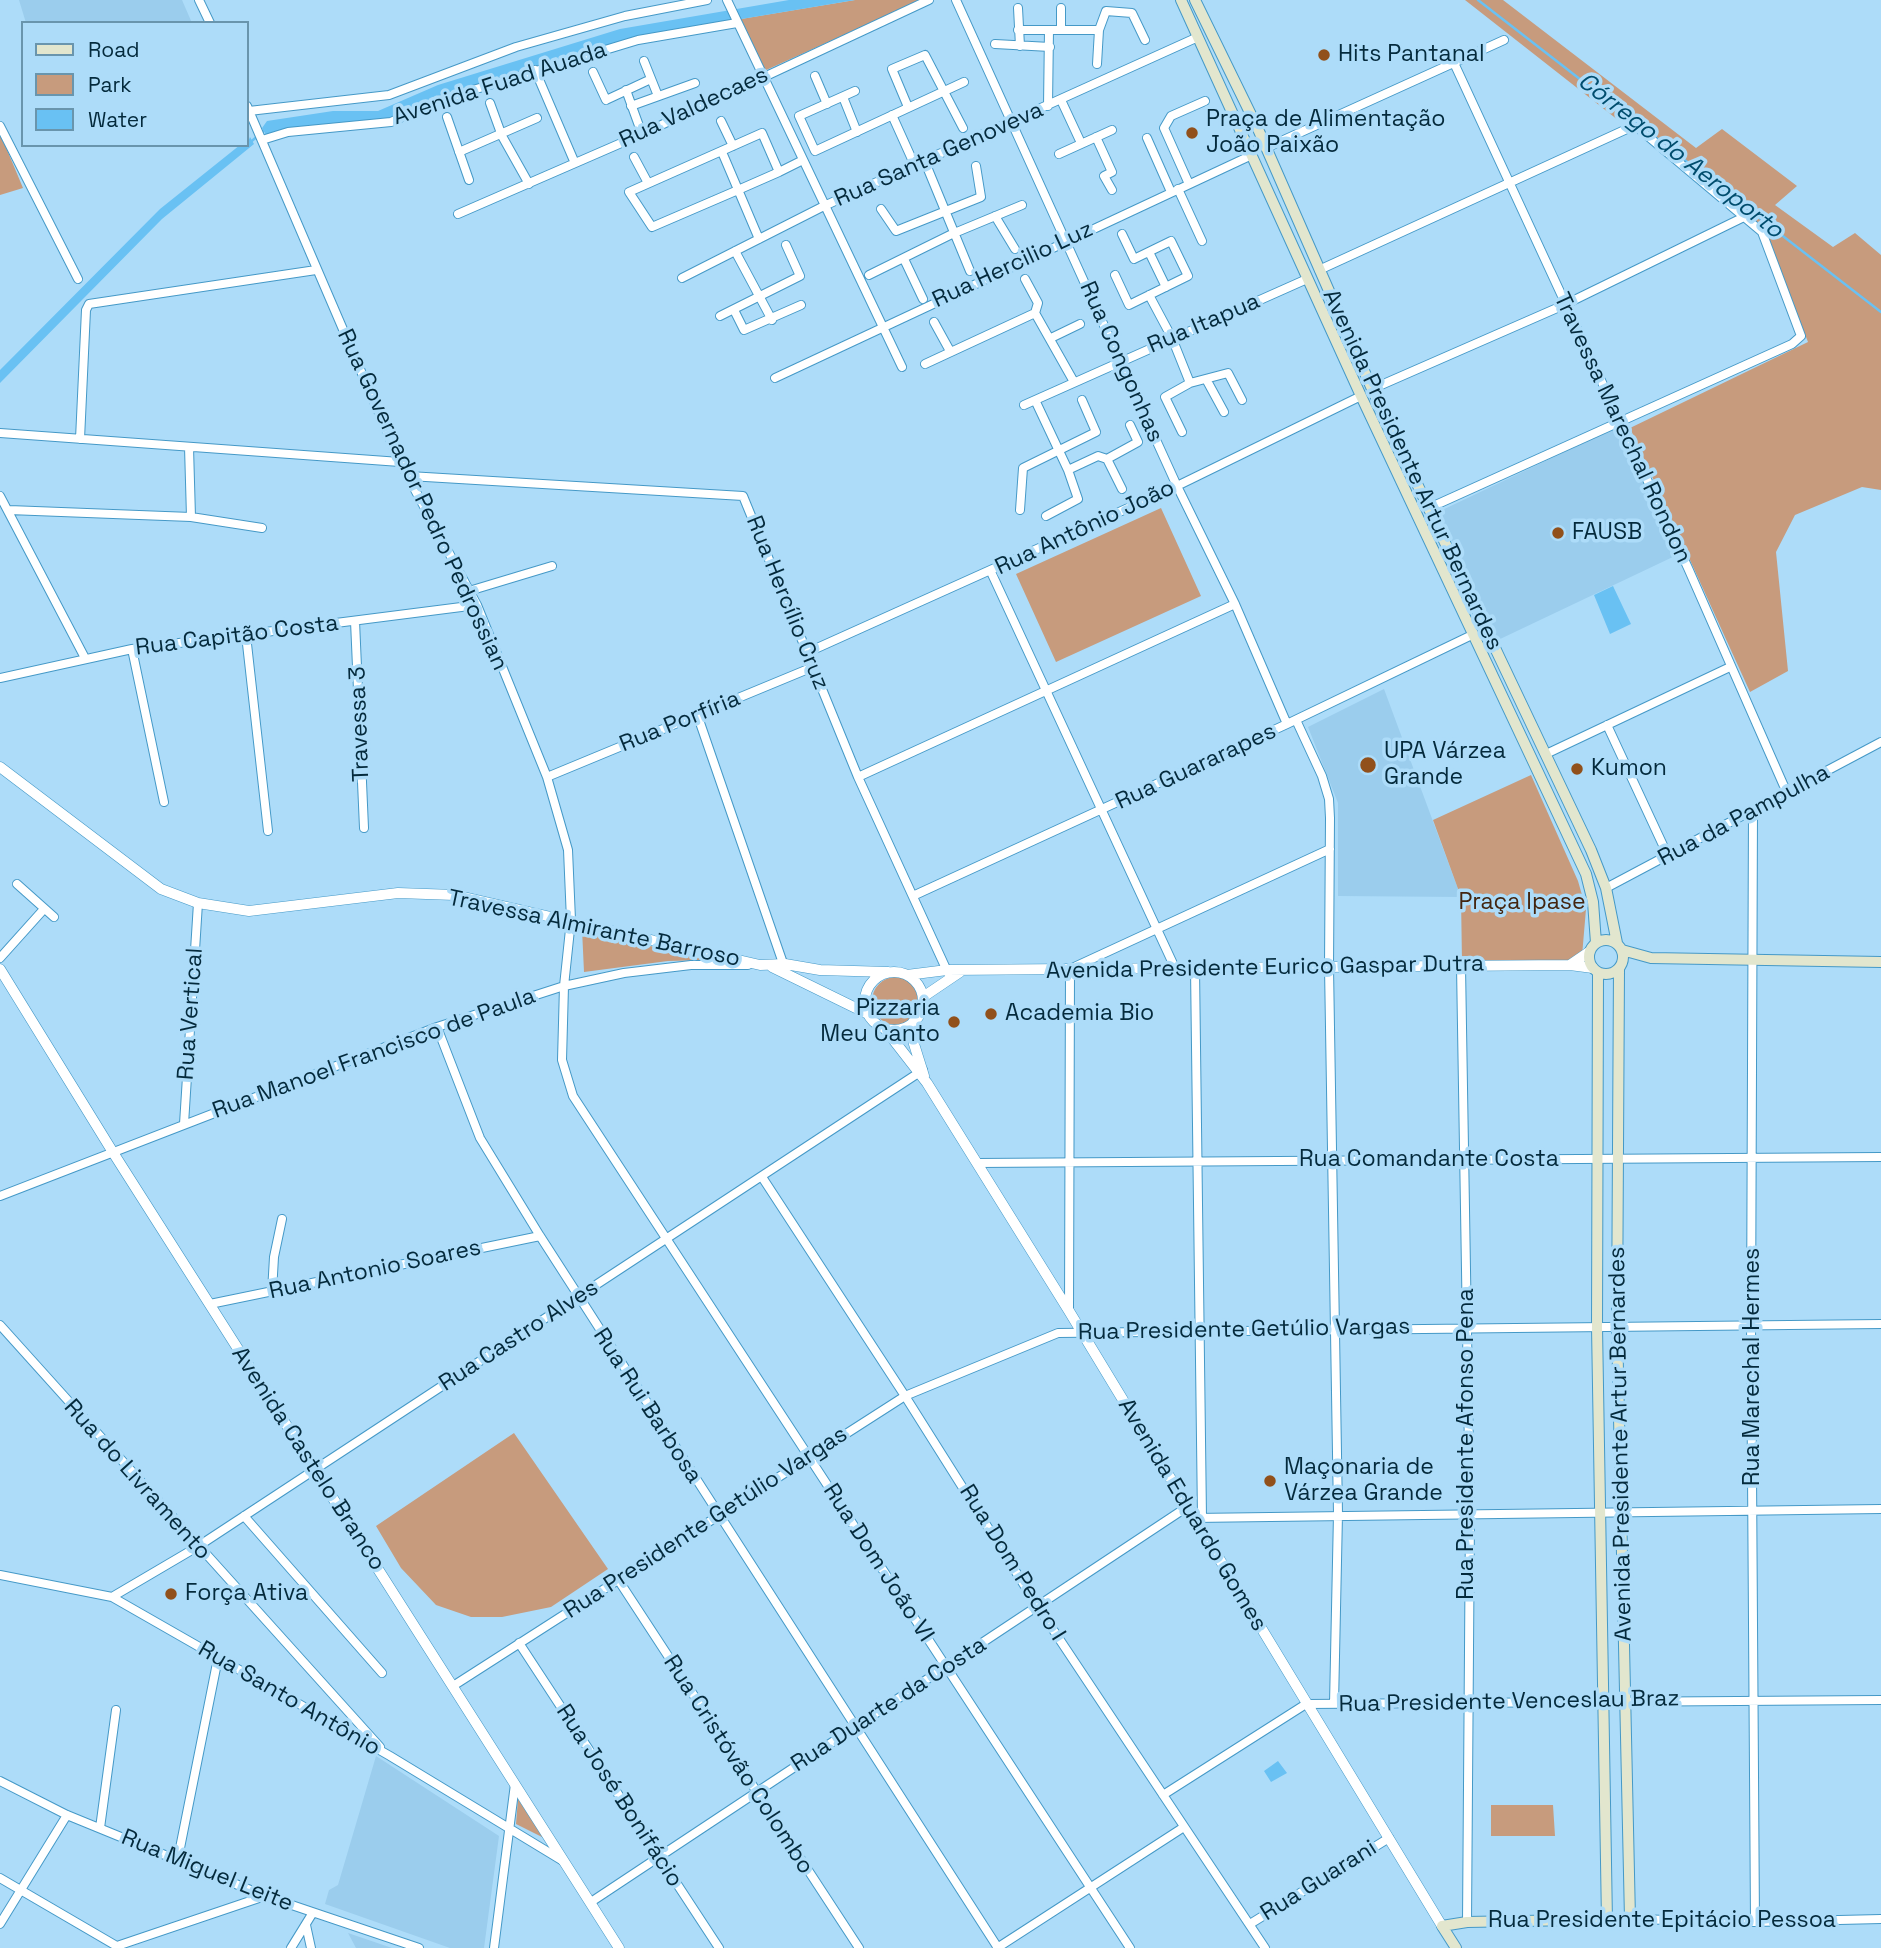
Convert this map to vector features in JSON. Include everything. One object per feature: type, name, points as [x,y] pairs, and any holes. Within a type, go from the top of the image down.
[{"type":"main road","name":"Avenida Presidente Artur Bernardes","points":[[1181,0],[1361,396],[1586,874],[1593,902],[1593,948]]},
{"type":"main road","name":"Avenida Presidente Artur Bernardes","points":[[1195,0],[1266,148],[1372,389],[1546,754],[1606,888],[1620,947]]},
{"type":"main road","points":[[1651,958],[1606,939],[1593,948],[1595,970],[1609,974],[1620,967],[1651,958],[1881,961]]},
{"type":"main road","points":[[1620,947],[1620,967]]},
{"type":"main road","name":"Avenida Presidente Artur Bernardes","points":[[1620,967],[1617,1326],[1630,1919]]},
{"type":"main road","name":"Avenida Presidente Artur Bernardes","points":[[1595,970],[1597,1327],[1607,1921]]},
{"type":"main road","name":"Rua Presidente Epitácio Pessoa","points":[[1443,1926],[1467,1922],[1630,1919]]},
{"type":"main road","name":"Avenida Eduardo Gomes","points":[[1443,1926],[1456,1948]]},
{"type":"street","points":[[199,0],[209,21]]},
{"type":"street","name":"Avenida Fuad Auada","points":[[249,112],[389,95],[516,47],[625,16],[707,0]]},
{"type":"street","name":"Rua Valdecaes","points":[[458,214],[574,161],[642,134],[929,0]]},
{"type":"street","name":"Rua Congonhas","points":[[956,0],[1177,486],[1235,604],[1287,724]]},
{"type":"street","points":[[728,3],[902,367]]},
{"type":"street","points":[[1018,8],[1020,46]]},
{"type":"street","points":[[1061,8],[1061,29]]},
{"type":"street","points":[[1097,64],[1099,30],[1106,11],[1132,13],[1145,40]]},
{"type":"street","name":"Avenida Fuad Auada","points":[[261,138],[288,132],[391,122],[440,100],[638,40],[737,23]]},
{"type":"street","points":[[1018,30],[1099,30]]},
{"type":"street","points":[[1048,106],[1049,30]]},
{"type":"street","name":"Rua Santa Genoveva","points":[[682,278],[824,206],[1198,37]]},
{"type":"street","points":[[1266,148],[1504,40]]},
{"type":"street","points":[[995,44],[1050,47]]},
{"type":"street","points":[[908,107],[892,69],[925,55],[963,128]]},
{"type":"street","points":[[644,61],[657,96]]},
{"type":"street","name":"Travessa Marechal Rondon","points":[[1454,63],[1564,305],[1621,422],[1787,793]]},
{"type":"street","points":[[535,70],[574,161]]},
{"type":"street","points":[[593,72],[606,100],[651,79]]},
{"type":"street","points":[[815,76],[827,104]]},
{"type":"street","points":[[631,106],[695,82]]},
{"type":"street","points":[[855,91],[799,116],[815,151],[964,82]]},
{"type":"street","points":[[626,90],[642,134]]},
{"type":"street","points":[[842,97],[857,132]]},
{"type":"street","points":[[1061,100],[1081,143]]},
{"type":"street","points":[[1189,184],[1164,128],[1171,116],[1205,101]]},
{"type":"street","points":[[490,103],[502,136],[528,184]]},
{"type":"street","name":"Rua Governador Pedro Pedrossian","points":[[249,112],[400,462],[477,605],[547,777],[568,850],[571,920],[564,986]]},
{"type":"street","points":[[892,115],[915,166]]},
{"type":"street","points":[[446,117],[469,180]]},
{"type":"street","points":[[458,152],[502,136],[537,118]]},
{"type":"street","points":[[721,121],[733,146]]},
{"type":"street","points":[[0,126],[78,279]]},
{"type":"street","points":[[1319,270],[1620,130],[1638,128],[1762,232],[1801,336],[1792,344],[1429,508]]},
{"type":"street","points":[[1059,153],[1112,130]]},
{"type":"street","points":[[779,172],[762,134],[629,191],[652,226],[738,190],[779,172],[803,160]]},
{"type":"street","points":[[1096,137],[1112,172],[1104,176],[1112,190]]},
{"type":"street","points":[[1147,138],[1202,241]]},
{"type":"street","points":[[722,152],[759,239]]},
{"type":"street","name":"Rua Hercilio Luz","points":[[775,378],[881,326],[1252,155]]},
{"type":"street","points":[[634,157],[648,183]]},
{"type":"street","points":[[925,162],[970,271]]},
{"type":"street","points":[[881,209],[895,231],[981,197],[976,166]]},
{"type":"street","points":[[869,275],[953,234],[1022,205]]},
{"type":"street","points":[[995,216],[1015,249]]},
{"type":"street","points":[[1372,389],[1564,305],[1744,217]]},
{"type":"street","points":[[1115,275],[1129,305],[1188,276],[1171,241],[1134,258],[1122,234]]},
{"type":"street","points":[[720,316],[800,276],[786,245]]},
{"type":"street","points":[[735,251],[772,320]]},
{"type":"street","points":[[1149,252],[1166,287]]},
{"type":"street","points":[[904,259],[923,299]]},
{"type":"street","points":[[80,439],[86,310],[89,304],[316,270]]},
{"type":"street","points":[[925,364],[1035,313],[1038,303],[1026,279]]},
{"type":"street","name":"Rua Itapua","points":[[1024,405],[1307,279]]},
{"type":"street","points":[[1149,295],[1172,338],[1190,383]]},
{"type":"street","points":[[734,310],[744,330],[801,305]]},
{"type":"street","points":[[1035,313],[1074,382]]},
{"type":"street","points":[[934,322],[950,351]]},
{"type":"street","points":[[1051,338],[1080,324]]},
{"type":"street","points":[[1182,432],[1165,397],[1190,383],[1228,373],[1242,400]]},
{"type":"street","points":[[1206,379],[1224,412]]},
{"type":"street","name":"Rua Antônio João","points":[[806,653],[1177,486],[1361,396]]},
{"type":"street","points":[[1035,400],[1069,470],[1078,499],[1045,516]]},
{"type":"street","points":[[1020,510],[1023,468],[1096,432],[1082,400]]},
{"type":"street","points":[[1107,459],[1138,442],[1130,425]]},
{"type":"street","points":[[0,433],[400,462]]},
{"type":"street","points":[[189,447],[191,517]]},
{"type":"street","points":[[1069,470],[1098,456],[1107,459],[1122,489]]},
{"type":"street","name":"Rua Hercílio Cruz","points":[[409,476],[743,496],[858,777],[915,895],[949,974]]},
{"type":"street","points":[[0,496],[85,658]]},
{"type":"street","points":[[9,510],[191,517],[262,528]]},
{"type":"street","points":[[469,591],[552,566]]},
{"type":"street","points":[[991,572],[1174,968]]},
{"type":"street","points":[[858,777],[1235,604]]},
{"type":"street","name":"Rua Capitão Costa","points":[[0,678],[132,649],[477,605]]},
{"type":"street","name":"Travessa 3","points":[[355,621],[364,828]]},
{"type":"street","name":"Rua Guararapes","points":[[915,895],[1296,720],[1474,634]]},
{"type":"street","points":[[246,635],[268,831]]},
{"type":"street","points":[[132,649],[164,802]]},
{"type":"street","name":"Rua Porfíria","points":[[547,777],[813,667]]},
{"type":"street","points":[[1546,754],[1730,667]]},
{"type":"street","points":[[697,714],[785,964],[784,975],[868,1014],[885,1029],[900,1029],[919,1015],[923,997],[914,980],[907,975],[820,970],[785,964]]},
{"type":"street","points":[[1296,720],[1327,790],[1331,849],[1329,967],[1338,1514],[1334,1704]]},
{"type":"street","points":[[1607,725],[1668,856]]},
{"type":"street","name":"Rua da Pampulha","points":[[1606,888],[1881,742]]},
{"type":"street","name":"Travessa Almirante Barroso","points":[[0,767],[161,889],[198,903],[249,911],[398,893],[455,895],[760,965],[772,967],[785,964]]},
{"type":"street","name":"Rua Marechal Hermes","points":[[1753,811],[1751,1324],[1755,1922]]},
{"type":"street","points":[[1069,1311],[1070,969],[1331,849]]},
{"type":"street","points":[[17,884],[54,917]]},
{"type":"street","name":"Rua Vertical","points":[[184,1124],[198,903]]},
{"type":"street","points":[[0,958],[44,908]]},
{"type":"street","points":[[1570,965],[1593,948]]},
{"type":"street","name":"Rua Manoel Francisco de Paula","points":[[0,1196],[437,1027],[564,986],[624,973],[691,965],[760,965]]},
{"type":"street","name":"Avenida Presidente Eurico Gaspar Dutra","points":[[907,975],[1070,969],[1570,965],[1595,970]]},
{"type":"street","name":"Rua Presidente Afonso Pena","points":[[1461,966],[1470,1513],[1467,1922]]},
{"type":"street","name":"Travessa Almirante Barroso","points":[[772,967],[784,975]]},
{"type":"street","points":[[1195,968],[1200,1330],[1198,1518],[1338,1514],[1881,1509]]},
{"type":"street","name":"Avenida Castelo Branco","points":[[0,969],[114,1154],[619,1948]]},
{"type":"street","points":[[868,1014],[864,999],[869,985],[888,972]]},
{"type":"street","name":"Avenida Presidente Eurico Gaspar Dutra","points":[[923,997],[949,974]]},
{"type":"street","name":"Rua Dom João VI","points":[[564,986],[562,1060],[573,1096],[1130,1948]]},
{"type":"street","points":[[913,1022],[914,1044],[921,1072]]},
{"type":"street","name":"Rua Rui Barbosa","points":[[437,1027],[480,1138],[577,1298],[998,1948]]},
{"type":"street","name":"Avenida Eduardo Gomes","points":[[885,1029],[921,1072],[1188,1507],[1198,1518],[1306,1704],[1443,1926]]},
{"type":"street","name":"Rua Castro Alves","points":[[112,1597],[197,1547],[921,1072]]},
{"type":"street","name":"Rua Comandante Costa","points":[[977,1163],[1881,1157]]},
{"type":"street","name":"Rua Dom Pedro I","points":[[762,1177],[905,1395],[1038,1607],[1265,1948]]},
{"type":"street","points":[[272,1292],[274,1257],[282,1219]]},
{"type":"street","name":"Rua Antonio Soares","points":[[210,1304],[540,1236]]},
{"type":"street","name":"Rua Presidente Getúlio Vargas","points":[[453,1686],[905,1395],[1058,1334],[1081,1331],[1881,1324]]},
{"type":"street","name":"Rua do Livramento","points":[[0,1325],[197,1547],[390,1756]]},
{"type":"street","name":"Rua Duarte da Costa","points":[[591,1902],[1188,1507]]},
{"type":"street","points":[[244,1516],[382,1673]]},
{"type":"street","name":"Rua Santo Antônio","points":[[0,1576],[112,1597],[390,1756],[563,1861]]},
{"type":"street","name":"Rua Cristóvão Colombo","points":[[619,1581],[859,1948]]},
{"type":"street","name":"Rua José Bonifácio","points":[[519,1643],[719,1948]]},
{"type":"street","points":[[178,1858],[218,1658]]},
{"type":"street","name":"Rua Presidente Venceslau Braz","points":[[1163,1795],[1306,1704],[1881,1700]]},
{"type":"street","points":[[100,1828],[116,1710]]},
{"type":"street","name":"Rua Miguel Leite","points":[[0,1781],[67,1815],[178,1858],[265,1896],[419,1948]]},
{"type":"street","points":[[494,1948],[514,1784]]},
{"type":"street","points":[[0,1924],[67,1815]]},
{"type":"street","points":[[998,1948],[1184,1827]]},
{"type":"street","name":"Rua Guarani","points":[[1250,1924],[1389,1838]]},
{"type":"street","points":[[0,1878],[119,1947],[265,1896]]},
{"type":"street","points":[[291,1948],[312,1914]]},
{"type":"street","name":"Rua Presidente Epitácio Pessoa","points":[[1630,1919],[1755,1922],[1881,1919]]},
{"type":"street","points":[[306,1925],[311,1948]]},
{"type":"shaded area","points":[[19,0],[182,0],[191,21],[25,21]]},
{"type":"shaded area","name":"FAUSB","points":[[1617,427],[1677,555],[1498,640],[1438,512]]},
{"type":"shaded area","name":"UPA Várzea Grande","points":[[1384,689],[1461,897],[1338,896],[1338,803],[1308,727]]},
{"type":"shaded area","points":[[376,1756],[499,1836],[484,1948],[450,1948],[325,1904],[329,1890],[338,1885]]},
{"type":"shaded area","points":[[348,1933],[392,1948],[356,1948]]},
{"type":"green space","points":[[855,0],[921,0],[764,71],[741,19]]},
{"type":"green space","points":[[1465,0],[1503,0],[1696,148],[1722,129],[1797,186],[1775,205],[1833,247],[1855,233],[1881,255],[1881,490],[1862,487],[1795,515],[1776,552],[1788,671],[1750,692],[1630,428],[1808,342],[1763,228],[1637,125],[1618,120]]},
{"type":"green space","points":[[0,133],[23,188],[0,195]]},
{"type":"green space","points":[[1161,508],[1201,596],[1056,662],[1016,574]]},
{"type":"green space","name":"Praça Ipase","points":[[1531,775],[1578,881],[1586,909],[1582,956],[1576,965],[1462,963],[1461,897],[1433,820]]},
{"type":"green space","points":[[582,929],[707,960],[668,961],[584,972]]},
{"type":"green space","points":[[896,977],[913,984],[920,1001],[913,1018],[896,1025],[879,1018],[872,1001],[879,984]]},
{"type":"green space","points":[[514,1433],[608,1569],[551,1607],[502,1617],[471,1617],[436,1605],[401,1568],[376,1526]]},
{"type":"green space","points":[[518,1799],[544,1838],[516,1824]]},
{"type":"green space","points":[[1491,1805],[1553,1805],[1555,1836],[1491,1836]]},
{"type":"water","points":[[789,0],[855,0],[634,37],[457,90],[390,119],[286,130],[266,135],[262,128],[267,121],[333,111],[378,111],[438,85],[620,29]]},
{"type":"water","points":[[250,137],[254,144],[162,219],[0,383],[0,370],[160,209],[238,147],[248,147]]},
{"type":"water","points":[[1613,586],[1631,624],[1610,634],[1594,595]]},
{"type":"water","points":[[1278,1761],[1287,1773],[1271,1782],[1264,1771]]},
{"type":"waterway","name":"Córrego do Aeroporto","points":[[1478,0],[1639,125]]},
{"type":"waterway","name":"Córrego do Aeroporto","points":[[248,144],[266,129]]},
{"type":"waterway","name":"Córrego do Aeroporto","points":[[1655,137],[1881,312]]},
{"type":"place","name":"Hits Pantanal","points":[[1324,55]]},
{"type":"place","name":"Praça de Alimentação João Paixão","points":[[1192,133]]},
{"type":"place","name":"FAUSB","points":[[1558,533]]},
{"type":"place","name":"UPA Várzea Grande","points":[[1368,765]]},
{"type":"place","name":"Kumon","points":[[1577,769]]},
{"type":"place","name":"Academia Bio","points":[[991,1014]]},
{"type":"place","name":"Pizzaria Meu Canto","points":[[954,1022]]},
{"type":"place","name":"Maçonaria de Várzea Grande","points":[[1270,1481]]},
{"type":"place","name":"Força Ativa","points":[[171,1594]]}]
